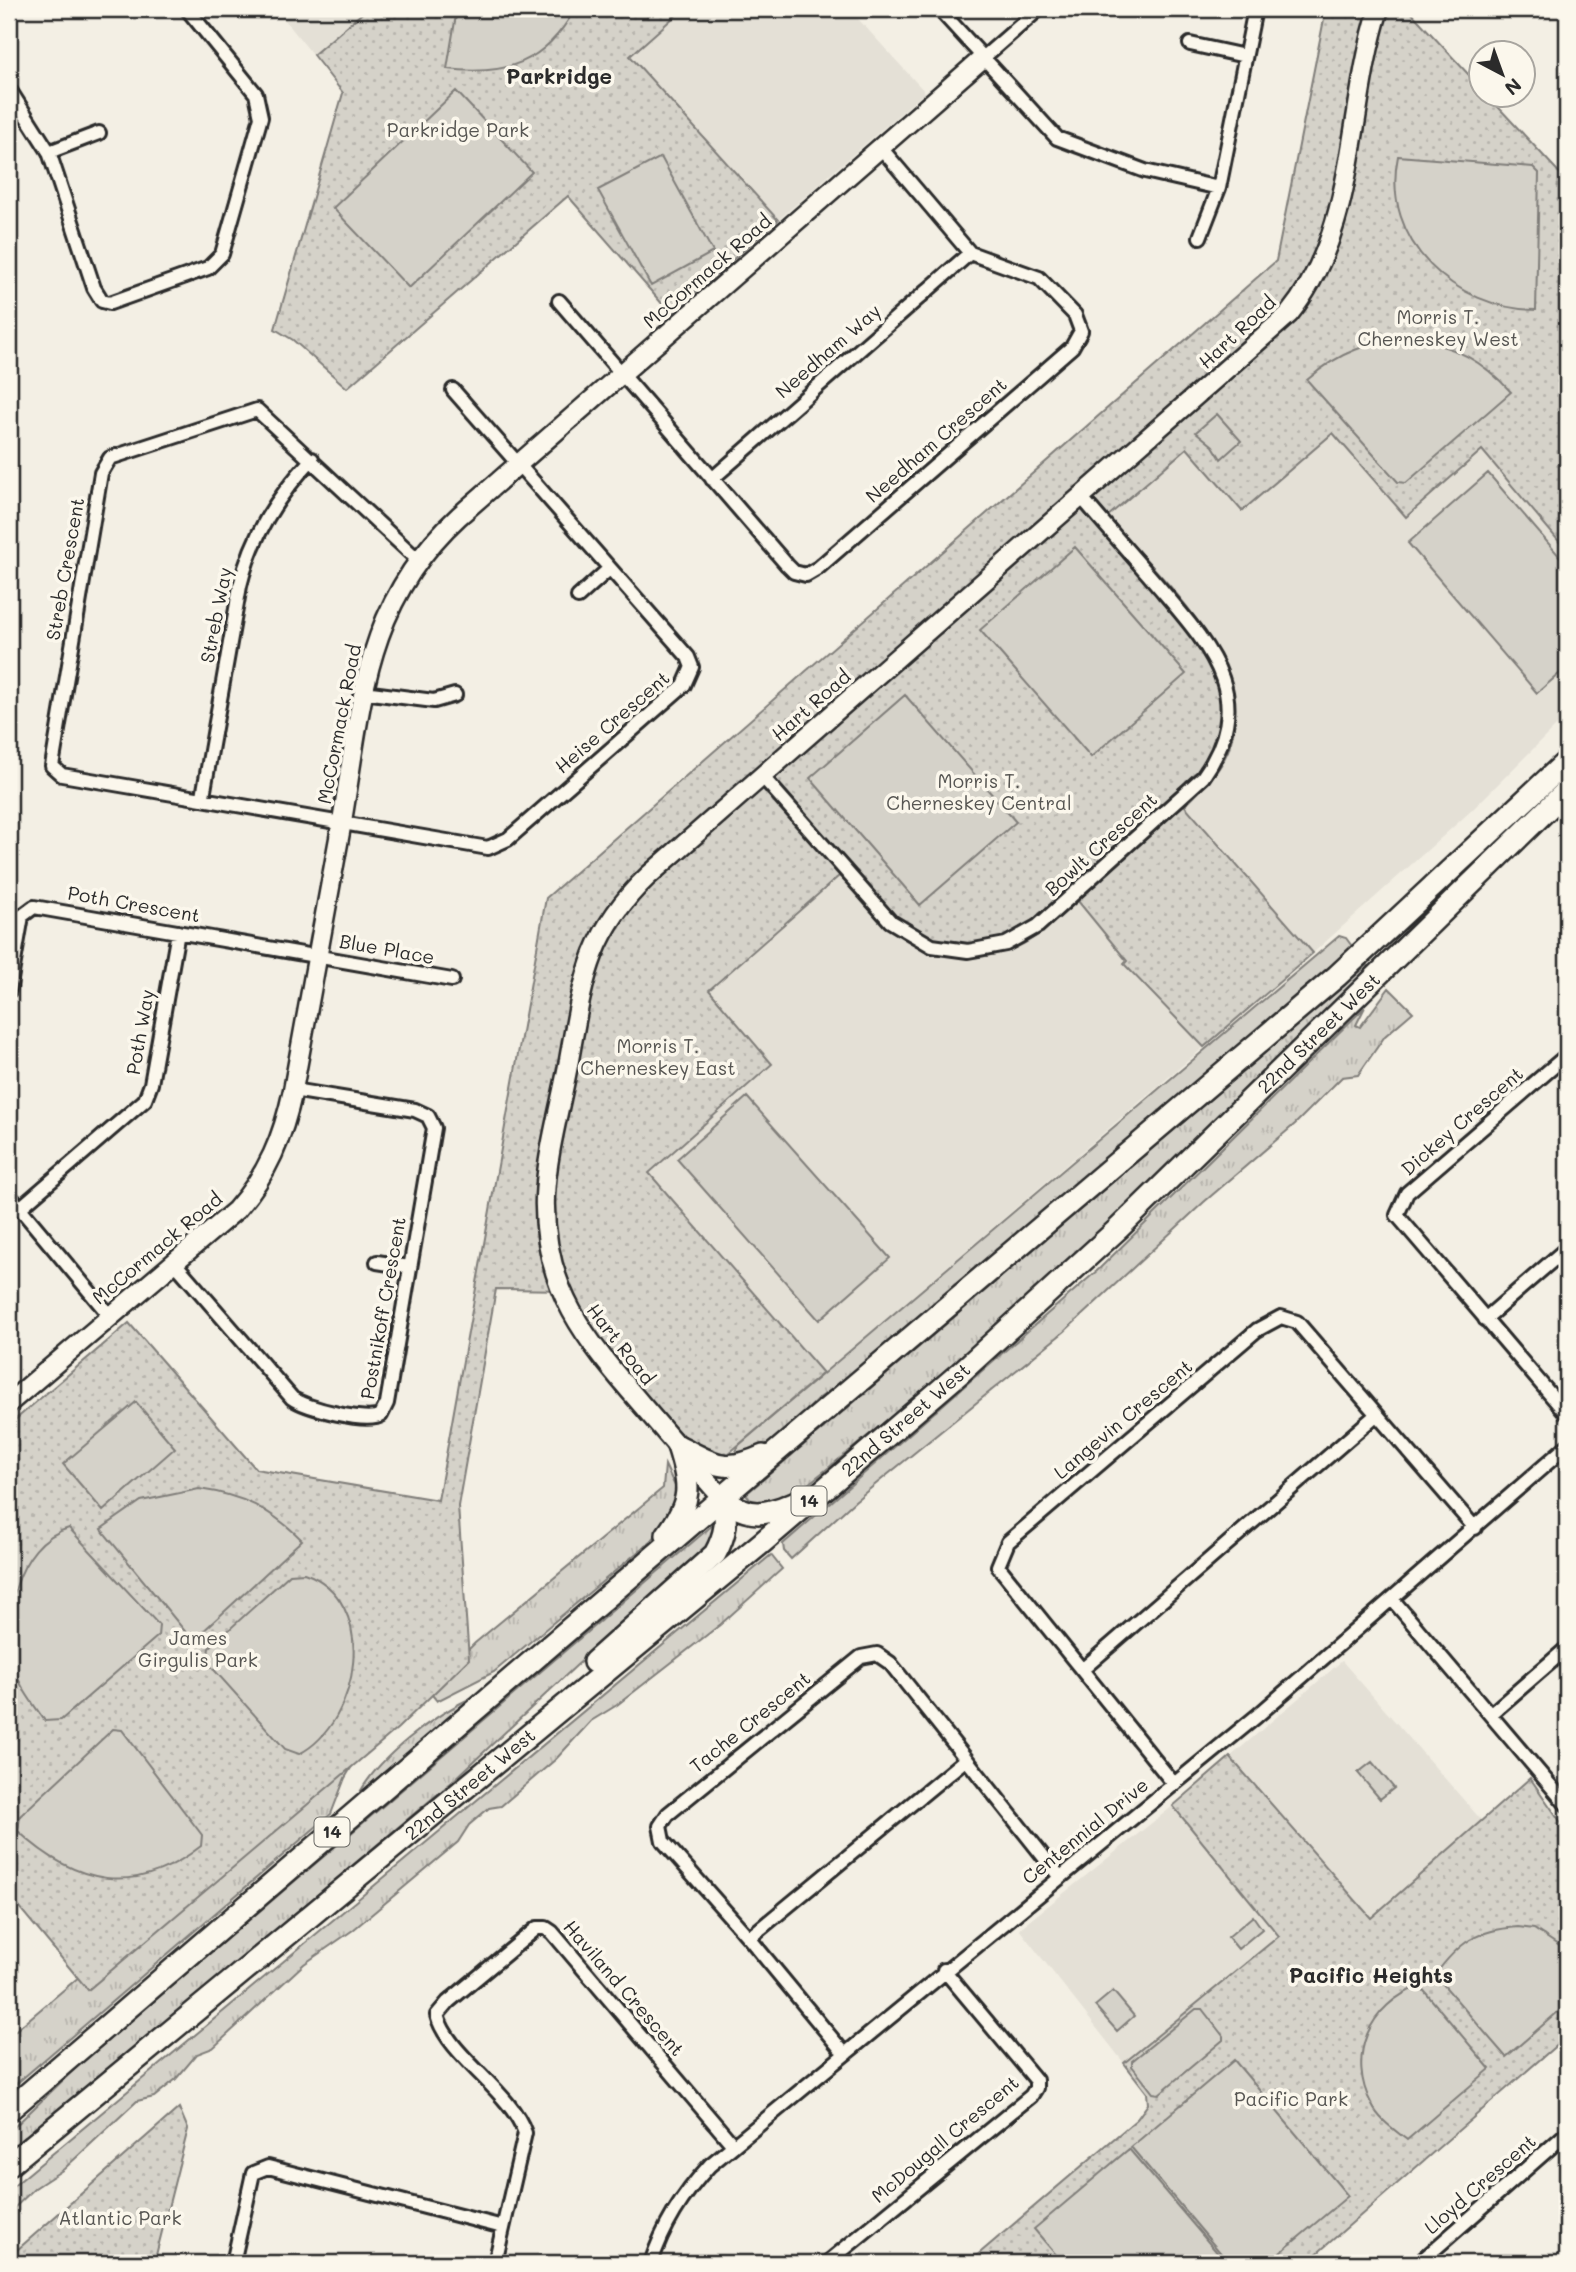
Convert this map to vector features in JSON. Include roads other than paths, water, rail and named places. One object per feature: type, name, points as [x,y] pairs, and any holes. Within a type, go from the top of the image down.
[{"type":"highway","name":"22nd Street West","points":[[9,2111],[722,1497],[1338,976],[1567,761]]},
{"type":"highway","name":"22nd Street West","points":[[9,2165],[820,1493],[960,1373],[1119,1228],[1567,790]]},
{"type":"highway","points":[[678,1446],[708,1462],[728,1468],[778,1451]]},
{"type":"highway","points":[[655,1555],[688,1497],[688,1478],[678,1446]]},
{"type":"highway","points":[[722,1497],[736,1509],[756,1514],[782,1508],[820,1493]]},
{"type":"highway","points":[[490,1766],[552,1699],[715,1554],[726,1529],[727,1516],[722,1497]]},
{"type":"street","points":[[9,89],[49,152],[94,288],[102,301],[110,303],[214,264],[222,254],[261,117],[260,106],[256,94],[187,9]]},
{"type":"street","points":[[939,9],[1057,138],[1145,171],[1219,188]]},
{"type":"street","name":"McCormack Road","points":[[9,1403],[236,1210],[261,1179],[282,1135],[293,1090],[363,692],[380,627],[418,560],[442,531],[1040,9]]},
{"type":"street","points":[[1200,237],[1219,188],[1255,9]]},
{"type":"street","name":"Hart Road","points":[[722,1497],[597,1353],[567,1306],[548,1244],[547,1176],[587,966],[599,939],[636,887],[1274,331],[1312,282],[1333,233],[1379,9]]},
{"type":"street","points":[[1190,44],[1245,56]]},
{"type":"street","points":[[49,152],[99,133]]},
{"type":"street","name":"Needham Crescent","points":[[559,301],[794,572],[806,575],[818,568],[1078,340],[1080,325],[1075,315],[1046,284],[970,253],[881,148]]},
{"type":"street","name":"Needham Way","points":[[712,479],[970,253]]},
{"type":"street","name":"Heise Crescent","points":[[342,821],[484,847],[497,845],[689,679],[691,661],[453,390]]},
{"type":"street","name":"Streb Crescent","points":[[342,821],[203,796],[62,775],[52,766],[50,759],[101,473],[110,458],[121,453],[251,410],[262,412],[418,560]]},
{"type":"street","name":"Streb Way","points":[[203,796],[244,568],[264,520],[312,459]]},
{"type":"street","name":"Bowlt Crescent","points":[[762,776],[880,911],[921,941],[955,951],[981,950],[1017,939],[1046,918],[1203,777],[1218,753],[1227,725],[1225,682],[1208,646],[1082,498]]},
{"type":"street","points":[[578,597],[609,569]]},
{"type":"street","points":[[363,692],[426,701],[455,695]]},
{"type":"street","name":"Poth Crescent","points":[[9,991],[22,916],[34,907],[316,956]]},
{"type":"street","name":"Poth Way","points":[[20,1208],[145,1100],[151,1084],[178,932]]},
{"type":"street","name":"Blue Place","points":[[316,956],[452,980]]},
{"type":"street","name":"Dickey Crescent","points":[[1567,1055],[1407,1193],[1397,1215],[1567,1414]]},
{"type":"street","name":"Postnikoff Crescent","points":[[174,1262],[292,1398],[302,1404],[367,1419],[375,1419],[385,1409],[434,1136],[432,1122],[415,1110],[293,1090]]},
{"type":"street","points":[[9,1195],[110,1316]]},
{"type":"street","points":[[1485,1320],[1567,1248]]},
{"type":"street","points":[[377,1262],[410,1267]]},
{"type":"street","name":"Langevin Crescent","points":[[1174,1784],[998,1566],[1008,1542],[1257,1329],[1281,1317],[1297,1322],[1475,1528]]},
{"type":"street","points":[[1083,1668],[1376,1415]]},
{"type":"street","name":"Centennial Drive","points":[[652,2263],[660,2239],[689,2189],[733,2145],[1174,1784],[1475,1528],[1567,1446]]},
{"type":"street","points":[[1392,1599],[1567,1805]]},
{"type":"street","points":[[1490,1714],[1567,1648]]},
{"type":"street","name":"Tache Crescent","points":[[844,2053],[749,1938],[663,1841],[660,1826],[668,1814],[869,1654],[877,1654],[890,1663],[1059,1876]]},
{"type":"street","points":[[749,1938],[965,1759]]},
{"type":"street","name":"Haviland Crescent","points":[[495,2263],[525,2133],[513,2111],[446,2033],[437,2015],[448,2002],[537,1928],[546,1928],[552,1932],[733,2145]]},
{"type":"street","name":"McDougall Crescent","points":[[827,2263],[1031,2096],[1036,2088],[1036,2080],[944,1970]]},
{"type":"street","name":"Lloyd Crescent","points":[[1419,2263],[1567,2133]]},
{"type":"street","points":[[233,2263],[253,2173],[268,2167],[503,2227]]},
{"type":"district","name":"Parkridge","points":[[559,77]]},
{"type":"district","name":"Pacific Heights","points":[[1371,1976]]},
{"type":"park label","name":"Parkridge Park","points":[[458,130]]},
{"type":"park label","name":"Morris T. Cherneskey West","points":[[1438,328]]},
{"type":"park label","name":"Morris T. Cherneskey Central","points":[[979,792]]},
{"type":"park label","name":"Morris T. Cherneskey East","points":[[658,1057]]},
{"type":"park label","name":"James Girgulis Park","points":[[198,1649]]},
{"type":"park label","name":"Pacific Park","points":[[1291,2099]]},
{"type":"park label","name":"Atlantic Park","points":[[120,2218]]}]
